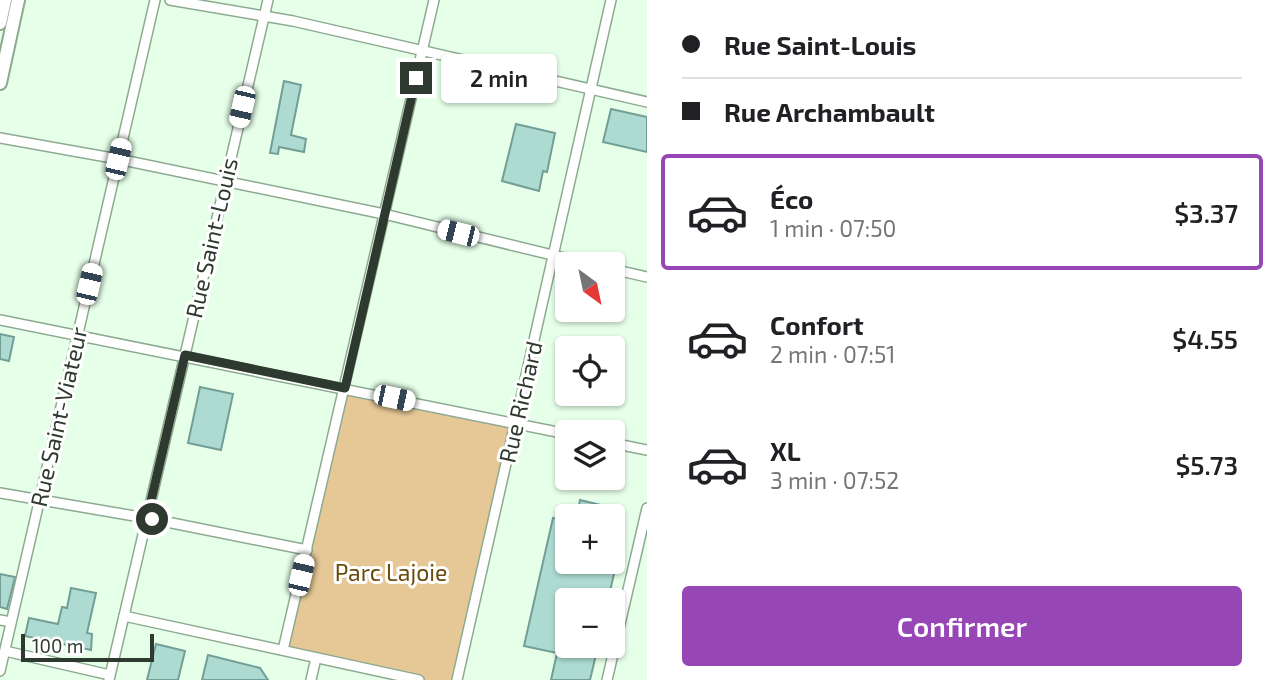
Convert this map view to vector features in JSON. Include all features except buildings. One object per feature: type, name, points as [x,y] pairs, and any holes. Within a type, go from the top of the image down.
[{"type":"main road","points":[[0,23],[5,0]]},
{"type":"main road","points":[[0,83],[18,0]]},
{"type":"street","name":"Rue Saint-Viateur","points":[[1,666],[155,0]]},
{"type":"street","points":[[170,0],[264,15],[647,102]]},
{"type":"street","name":"Rue Saint-Louis","points":[[110,678],[268,0]]},
{"type":"street","points":[[283,650],[434,0]]},
{"type":"street","name":"Rue Richard","points":[[457,680],[611,0]]},
{"type":"street","points":[[0,138],[118,159],[384,214],[554,256]]},
{"type":"street","points":[[625,273],[647,277]]},
{"type":"street","points":[[0,320],[185,355],[555,432]]},
{"type":"street","points":[[625,446],[647,450]]},
{"type":"street","points":[[0,493],[147,518],[307,550]]},
{"type":"street","points":[[607,680],[647,508]]},
{"type":"street","points":[[124,616],[419,680]]},
{"type":"street","points":[[0,620],[11,622]]},
{"type":"street","points":[[5,651],[110,678]]},
{"type":"street","points":[[311,680],[316,657]]},
{"type":"green space","name":"Parc Lajoie","points":[[345,388],[516,424],[458,680],[419,680],[283,650]]},
{"type":"route","points":[[152,519],[147,518],[185,355],[345,388],[416,78]]}]
